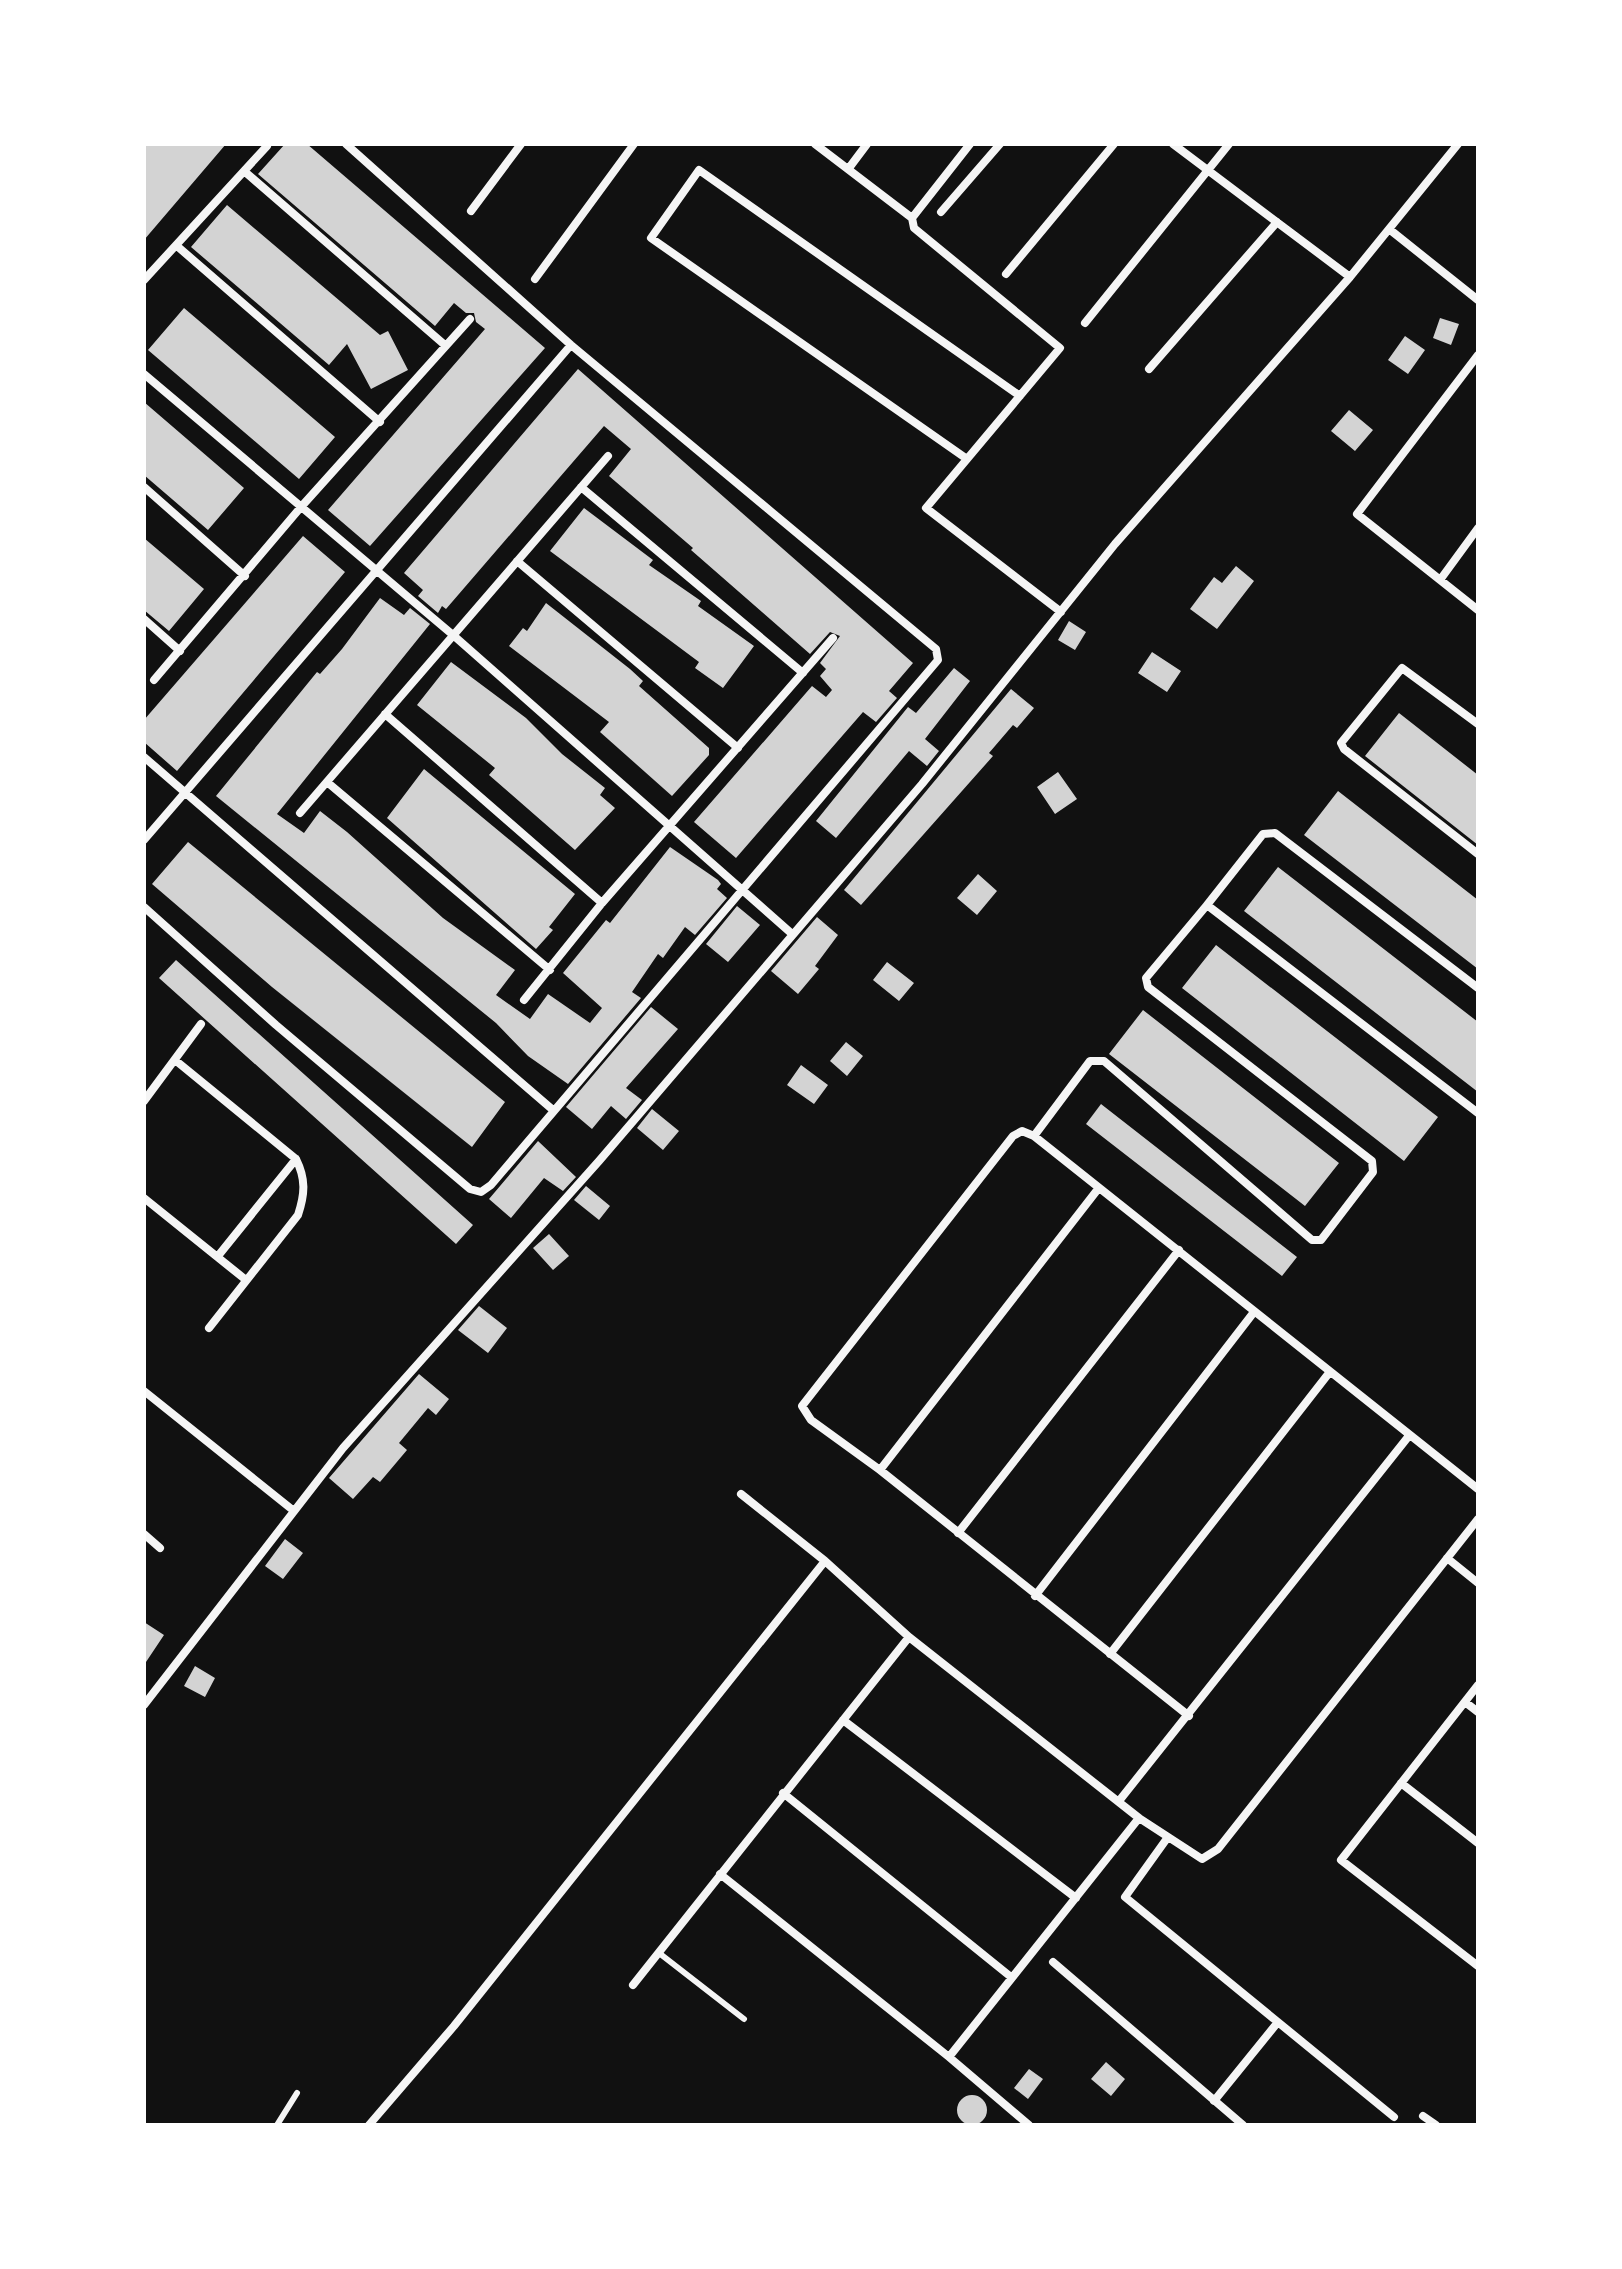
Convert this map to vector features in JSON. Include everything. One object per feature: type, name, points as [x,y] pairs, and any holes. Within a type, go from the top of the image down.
[{"type":"street","points":[[144,907],[276,1025],[470,1189],[481,1192],[491,1185],[743,892],[938,660],[936,649],[571,345],[346,144]]},
{"type":"street","points":[[471,211],[521,144]]},
{"type":"street","points":[[535,279],[634,144]]},
{"type":"street","points":[[815,144],[912,218],[914,228],[1060,348],[926,508],[1061,612]]},
{"type":"street","points":[[849,168],[867,144]]},
{"type":"street","points":[[912,218],[970,144]]},
{"type":"street","points":[[941,212],[1000,144]]},
{"type":"street","points":[[1006,274],[1114,144]]},
{"type":"street","points":[[1173,144],[1350,277]]},
{"type":"street","points":[[1085,323],[1229,144]]},
{"type":"street","points":[[144,1705],[394,1388],[599,1161],[791,933],[922,784],[1115,544],[1350,277],[1458,144]]},
{"type":"street","points":[[144,280],[267,146]]},
{"type":"street","points":[[967,459],[651,238],[699,170],[1020,396]]},
{"type":"street","points":[[244,171],[446,346]]},
{"type":"street","points":[[1149,369],[1277,222]]},
{"type":"street","points":[[1389,229],[1478,300]]},
{"type":"street","points":[[177,246],[380,422]]},
{"type":"street","points":[[154,680],[301,507],[470,319]]},
{"type":"street","points":[[144,840],[571,345]]},
{"type":"street","points":[[1478,355],[1357,514],[1478,610]]},
{"type":"street","points":[[144,374],[453,635],[668,828],[791,933]]},
{"type":"street","points":[[300,813],[608,456]]},
{"type":"street","points":[[144,487],[245,576]]},
{"type":"street","points":[[581,487],[803,673]]},
{"type":"street","points":[[1440,580],[1478,528]]},
{"type":"street","points":[[517,561],[738,748]]},
{"type":"street","points":[[144,619],[180,651]]},
{"type":"street","points":[[524,1000],[602,903],[833,638]]},
{"type":"street","points":[[1478,724],[1402,668],[1341,743],[1344,749],[1478,854]]},
{"type":"street","points":[[385,714],[602,903]]},
{"type":"street","points":[[144,757],[553,1110]]},
{"type":"street","points":[[327,782],[550,970]]},
{"type":"street","points":[[1034,1136],[1090,1061],[1104,1061],[1312,1240],[1321,1240],[1373,1172],[1372,1161],[1148,987],[1146,978],[1263,834],[1275,833],[1478,988]]},
{"type":"street","points":[[1207,905],[1478,1113]]},
{"type":"street","points":[[146,1094],[201,1024]]},
{"type":"street","points":[[175,1060],[296,1159],[304,1182],[304,1198],[298,1215],[209,1328]]},
{"type":"street","points":[[1189,1716],[880,1470],[811,1420],[802,1406],[1013,1136],[1022,1131],[1034,1136],[1408,1437],[1478,1489]]},
{"type":"street","points":[[218,1256],[296,1159]]},
{"type":"street","points":[[880,1470],[1098,1189]]},
{"type":"street","points":[[144,1198],[246,1280]]},
{"type":"street","points":[[958,1533],[1179,1250]]},
{"type":"street","points":[[1035,1596],[1254,1312]]},
{"type":"street","points":[[1110,1654],[1329,1373]]},
{"type":"street","points":[[144,1391],[294,1511]]},
{"type":"street","points":[[1119,1801],[1408,1437]]},
{"type":"street","points":[[741,1494],[825,1561],[909,1637],[1139,1818],[1202,1859],[1218,1849],[1478,1519]]},
{"type":"street","points":[[144,1534],[160,1548]]},
{"type":"street","points":[[1447,1558],[1478,1583]]},
{"type":"street","points":[[369,2125],[454,2026],[825,1561]]},
{"type":"street","points":[[633,1985],[909,1637]]},
{"type":"street","points":[[1478,1685],[1341,1860],[1478,1966]]},
{"type":"street","points":[[1465,1702],[1478,1712]]},
{"type":"street","points":[[843,1720],[1076,1898]]},
{"type":"street","points":[[1401,1783],[1478,1843]]},
{"type":"street","points":[[783,1793],[1011,1977]]},
{"type":"street","points":[[949,2057],[1139,1818]]},
{"type":"street","points":[[1168,1837],[1125,1897],[1394,2117]]},
{"type":"street","points":[[720,1874],[1029,2125]]},
{"type":"street","points":[[1053,1962],[1243,2125]]},
{"type":"street","points":[[1214,2101],[1278,2022]]},
{"type":"street","points":[[1423,2116],[1436,2125]]},
{"type":"lane","points":[[659,1953],[744,2019]]},
{"type":"lane","points":[[277,2125],[297,2093]]},
{"type":"building","points":[[144,144],[226,144],[144,240]]},
{"type":"building","points":[[285,144],[307,144],[545,348],[370,546],[328,510],[485,329],[476,322],[474,313],[466,313],[454,303],[435,326],[258,174]]},
{"type":"building","points":[[227,205],[380,335],[388,331],[408,370],[371,389],[347,344],[329,365],[191,247]]},
{"type":"building","points":[[184,308],[335,437],[299,479],[148,350]]},
{"type":"building","points":[[1440,318],[1459,324],[1451,345],[1433,338]]},
{"type":"building","points":[[1405,336],[1425,350],[1408,374],[1388,360]]},
{"type":"building","points":[[578,369],[913,663],[889,691],[897,698],[876,722],[863,712],[736,858],[694,822],[812,686],[826,697],[832,690],[820,676],[826,669],[820,663],[840,636],[830,632],[810,654],[691,550],[693,548],[609,476],[631,449],[604,426],[446,609],[442,606],[438,613],[418,596],[423,590],[404,573]]},
{"type":"building","points":[[144,402],[244,488],[208,530],[144,475]]},
{"type":"building","points":[[1349,410],[1373,430],[1355,451],[1331,431]]},
{"type":"building","points":[[584,508],[653,560],[649,565],[701,601],[698,606],[754,646],[723,688],[695,668],[699,662],[550,551]]},
{"type":"building","points":[[303,536],[345,572],[177,771],[144,742],[144,720]]},
{"type":"building","points":[[144,538],[204,589],[169,631],[144,610]]},
{"type":"building","points":[[1236,566],[1254,581],[1217,629],[1190,609],[1214,577],[1222,583]]},
{"type":"building","points":[[380,598],[404,615],[410,608],[430,624],[277,814],[304,833],[320,811],[347,832],[443,918],[515,970],[496,995],[530,1019],[548,994],[590,1023],[602,1008],[563,973],[606,920],[610,923],[670,847],[718,880],[721,884],[717,889],[727,898],[695,935],[685,927],[663,958],[658,954],[632,992],[641,998],[568,1084],[528,1056],[496,1023],[216,796],[317,672],[320,674],[342,649]]},
{"type":"building","points":[[546,603],[630,669],[643,681],[639,686],[709,748],[709,755],[672,796],[600,732],[609,722],[509,646],[523,628],[527,631]]},
{"type":"building","points":[[1069,621],[1086,632],[1075,650],[1058,640]]},
{"type":"building","points":[[1152,652],[1181,671],[1167,692],[1138,673]]},
{"type":"building","points":[[451,662],[526,718],[562,754],[605,788],[600,795],[615,808],[575,850],[489,775],[495,768],[417,705]]},
{"type":"building","points":[[954,668],[970,681],[925,739],[939,751],[927,766],[909,751],[836,838],[816,821],[908,707],[916,713]]},
{"type":"building","points":[[1011,689],[1034,708],[1017,728],[1013,725],[989,753],[993,756],[861,905],[844,890]]},
{"type":"building","points":[[1399,713],[1478,775],[1478,845],[1365,756]]},
{"type":"building","points":[[424,769],[575,894],[549,927],[553,930],[536,949],[387,818]]},
{"type":"building","points":[[1058,772],[1077,799],[1055,814],[1037,787]]},
{"type":"building","points":[[1338,791],[1478,900],[1478,969],[1304,835]]},
{"type":"building","points":[[188,842],[505,1102],[472,1147],[272,987],[152,884]]},
{"type":"building","points":[[1278,867],[1478,1022],[1478,1092],[1244,911]]},
{"type":"building","points":[[978,874],[997,891],[977,915],[957,898]]},
{"type":"building","points":[[737,906],[760,925],[728,962],[706,944]]},
{"type":"building","points":[[817,917],[838,935],[815,966],[819,969],[798,994],[771,971]]},
{"type":"building","points":[[1216,945],[1438,1117],[1404,1161],[1182,988]]},
{"type":"building","points":[[176,960],[473,1225],[456,1244],[159,978]]},
{"type":"building","points":[[887,962],[914,983],[899,1001],[873,980]]},
{"type":"building","points":[[651,1007],[678,1029],[626,1088],[642,1100],[626,1119],[611,1106],[592,1129],[566,1107]]},
{"type":"building","points":[[1143,1010],[1339,1163],[1305,1206],[1109,1054]]},
{"type":"building","points":[[846,1042],[863,1056],[847,1076],[830,1061]]},
{"type":"building","points":[[801,1065],[828,1085],[814,1104],[787,1085]]},
{"type":"building","points":[[1101,1104],[1297,1257],[1282,1276],[1086,1124]]},
{"type":"building","points":[[652,1109],[679,1131],[663,1150],[637,1128]]},
{"type":"building","points":[[538,1141],[576,1177],[563,1191],[544,1178],[511,1218],[489,1199]]},
{"type":"building","points":[[586,1186],[610,1206],[599,1220],[574,1200]]},
{"type":"building","points":[[549,1234],[569,1256],[553,1270],[533,1248]]},
{"type":"building","points":[[479,1306],[507,1328],[488,1353],[458,1330]]},
{"type":"building","points":[[419,1374],[449,1399],[436,1415],[428,1408],[399,1443],[407,1450],[380,1482],[373,1477],[353,1499],[329,1478]]},
{"type":"building","points":[[285,1539],[303,1553],[283,1579],[265,1566]]},
{"type":"building","points":[[144,1622],[164,1635],[144,1665]]},
{"type":"building","points":[[195,1666],[215,1678],[205,1697],[184,1686]]},
{"type":"building","points":[[1106,2062],[1125,2079],[1111,2096],[1091,2079]]},
{"type":"building","points":[[1029,2069],[1043,2079],[1028,2099],[1014,2088]]},
{"type":"building","points":[[972,2095],[983,2099],[987,2110],[983,2121],[972,2125],[961,2121],[957,2110],[961,2099]]}]
